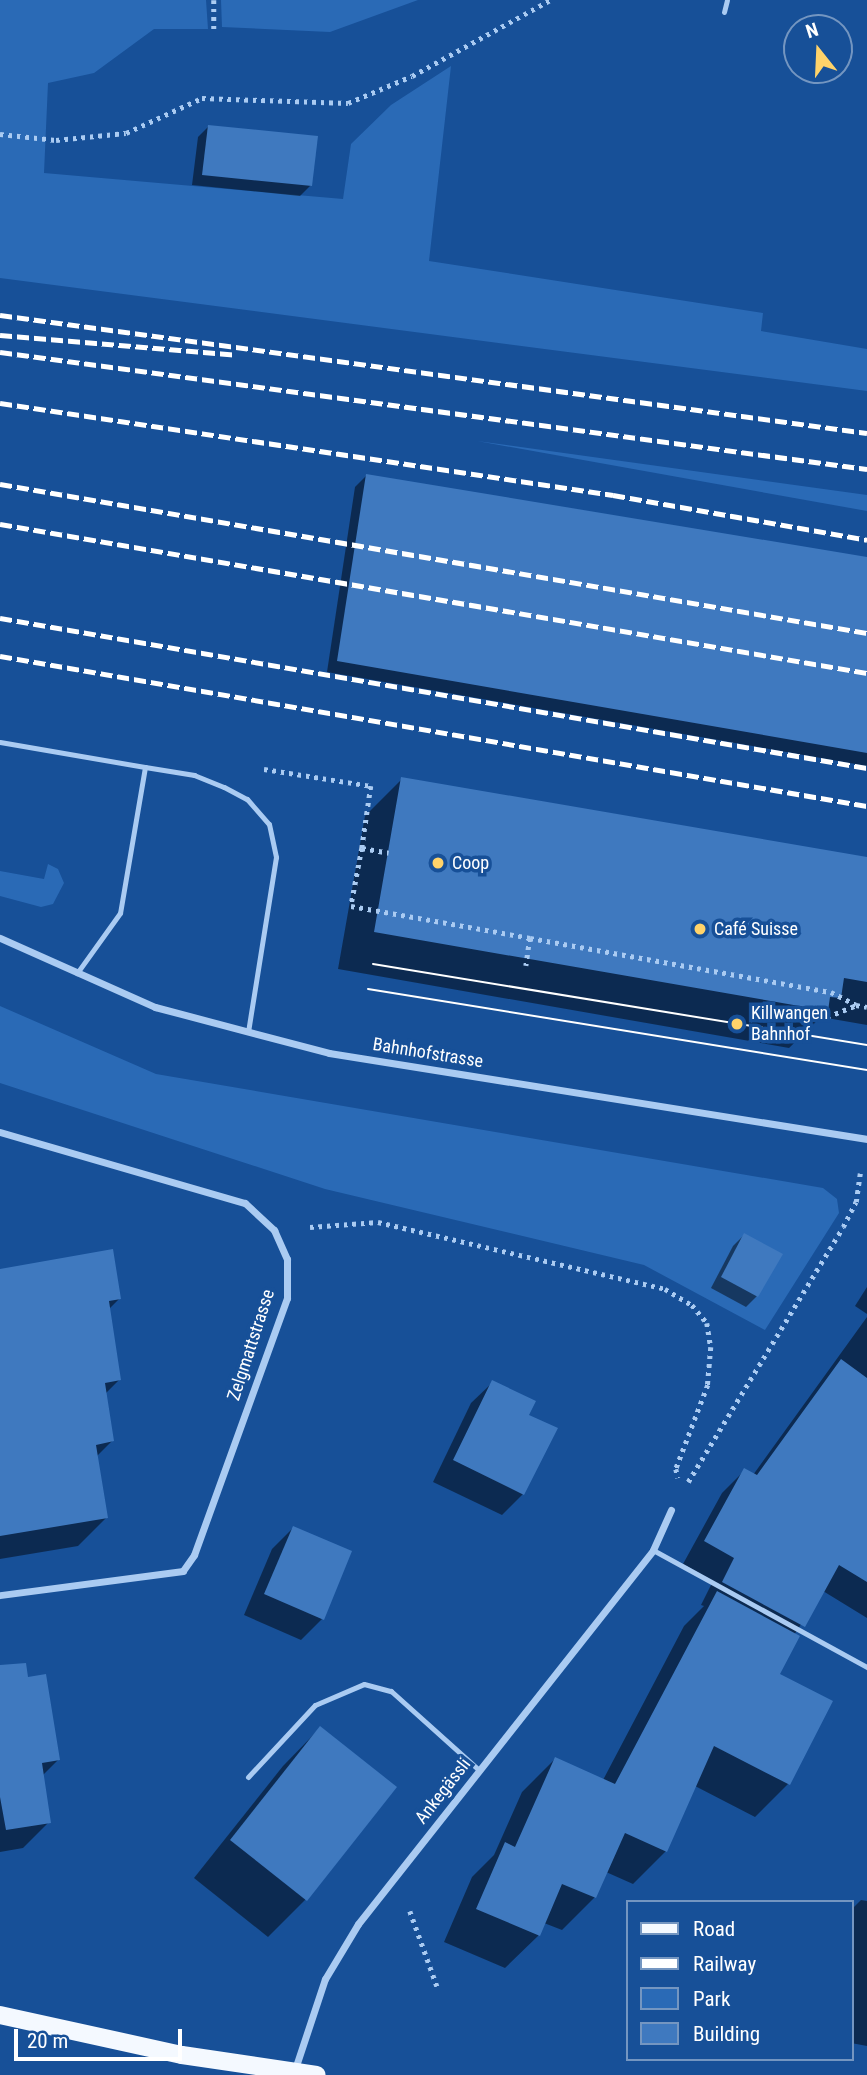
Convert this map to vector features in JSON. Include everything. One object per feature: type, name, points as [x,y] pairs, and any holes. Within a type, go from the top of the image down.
[{"type":"main road","points":[[0,2015],[182,2054],[317,2075]]},
{"type":"street","name":"Bahnhofstrasse","points":[[0,938],[155,1007],[329,1053],[867,1139]]},
{"type":"street","name":"Zelgmattstrasse","points":[[0,1132],[245,1203],[274,1230],[287,1259],[287,1297],[194,1555],[183,1571],[0,1595]]},
{"type":"street","name":"Ankegässli","points":[[293,2073],[325,1979],[358,1924],[653,1550],[671,1510]]},
{"type":"lane","points":[[724,12],[727,0]]},
{"type":"lane","points":[[0,741],[194,775],[247,799],[270,824],[276,857],[247,1032]]},
{"type":"lane","points":[[77,973],[120,914],[145,767]]},
{"type":"lane","points":[[653,1550],[867,1667]]},
{"type":"lane","points":[[248,1777],[315,1705],[364,1684],[391,1691],[479,1770]]},
{"type":"path","points":[[214,0],[214,29]]},
{"type":"path","points":[[0,134],[56,140],[126,133],[202,98],[348,103],[412,76],[550,0]]},
{"type":"path","points":[[371,786],[351,906],[831,992],[856,1005],[867,1007]]},
{"type":"path","points":[[362,848],[389,853]]},
{"type":"path","points":[[526,966],[530,938]]},
{"type":"path","points":[[758,1006],[827,1017],[856,1005]]},
{"type":"path","points":[[680,1494],[843,1227],[856,1202],[860,1173]]},
{"type":"path","points":[[274,1230],[377,1222],[665,1289],[692,1305],[707,1323],[708,1385],[677,1469],[678,1482]]},
{"type":"path","points":[[410,1911],[437,1986]]},
{"type":"green space","points":[[0,0],[206,0],[208,29],[154,29],[94,73],[48,83],[44,173],[343,199],[351,144],[391,105],[451,66],[429,261],[763,313],[761,331],[867,349],[867,391],[0,278]]},
{"type":"green space","points":[[221,0],[418,0],[330,32],[222,27]]},
{"type":"green space","points":[[477,441],[867,495],[867,511]]},
{"type":"green space","points":[[48,864],[58,869],[64,883],[53,904],[41,907],[0,896],[0,871],[44,879]]},
{"type":"green space","points":[[0,1006],[156,1074],[823,1188],[837,1199],[839,1213],[765,1330],[644,1265],[325,1189],[0,1083]]},
{"type":"building","points":[[208,125],[318,136],[312,186],[202,175]]},
{"type":"building","points":[[366,474],[867,557],[867,753],[337,661]]},
{"type":"building","points":[[401,777],[867,857],[867,982],[844,978],[841,998],[830,997],[828,1011],[374,932]]},
{"type":"building","points":[[744,1233],[783,1254],[758,1297],[721,1277]]},
{"type":"building","points":[[113,1249],[121,1299],[109,1301],[121,1380],[105,1383],[114,1441],[96,1445],[108,1518],[0,1536],[0,1269]]},
{"type":"building","points":[[841,1359],[867,1378],[867,1582],[839,1565],[805,1627],[722,1582],[734,1558],[704,1541],[744,1468],[757,1475]]},
{"type":"building","points":[[492,1380],[536,1401],[529,1415],[558,1428],[524,1495],[453,1460]]},
{"type":"building","points":[[293,1526],[352,1551],[324,1620],[264,1594]]},
{"type":"building","points":[[717,1591],[800,1636],[780,1674],[833,1701],[790,1785],[714,1746],[667,1852],[625,1833],[596,1898],[562,1884],[540,1936],[476,1909],[505,1842],[515,1847],[555,1757],[615,1784]]},
{"type":"building","points":[[26,1663],[28,1677],[46,1674],[60,1760],[42,1763],[51,1823],[6,1830],[0,1797],[0,1665]]},
{"type":"building","points":[[320,1726],[397,1787],[307,1901],[230,1840]]},
{"type":"tram line","points":[[373,964],[867,1045]]},
{"type":"tram line","points":[[368,989],[867,1070]]},
{"type":"railway","points":[[0,315],[867,433]]},
{"type":"railway","points":[[0,335],[236,355]]},
{"type":"railway","points":[[0,352],[867,469]]},
{"type":"railway","points":[[0,403],[613,495],[867,540]]},
{"type":"railway","points":[[0,484],[867,633]]},
{"type":"railway","points":[[0,524],[867,673]]},
{"type":"railway","points":[[0,618],[867,768]]},
{"type":"railway","points":[[0,656],[867,806]]},
{"type":"place","name":"Coop","points":[[438,863]]},
{"type":"place","name":"Café Suisse","points":[[700,929]]},
{"type":"place","name":"Killwangen Bahnhof","points":[[737,1024]]}]
